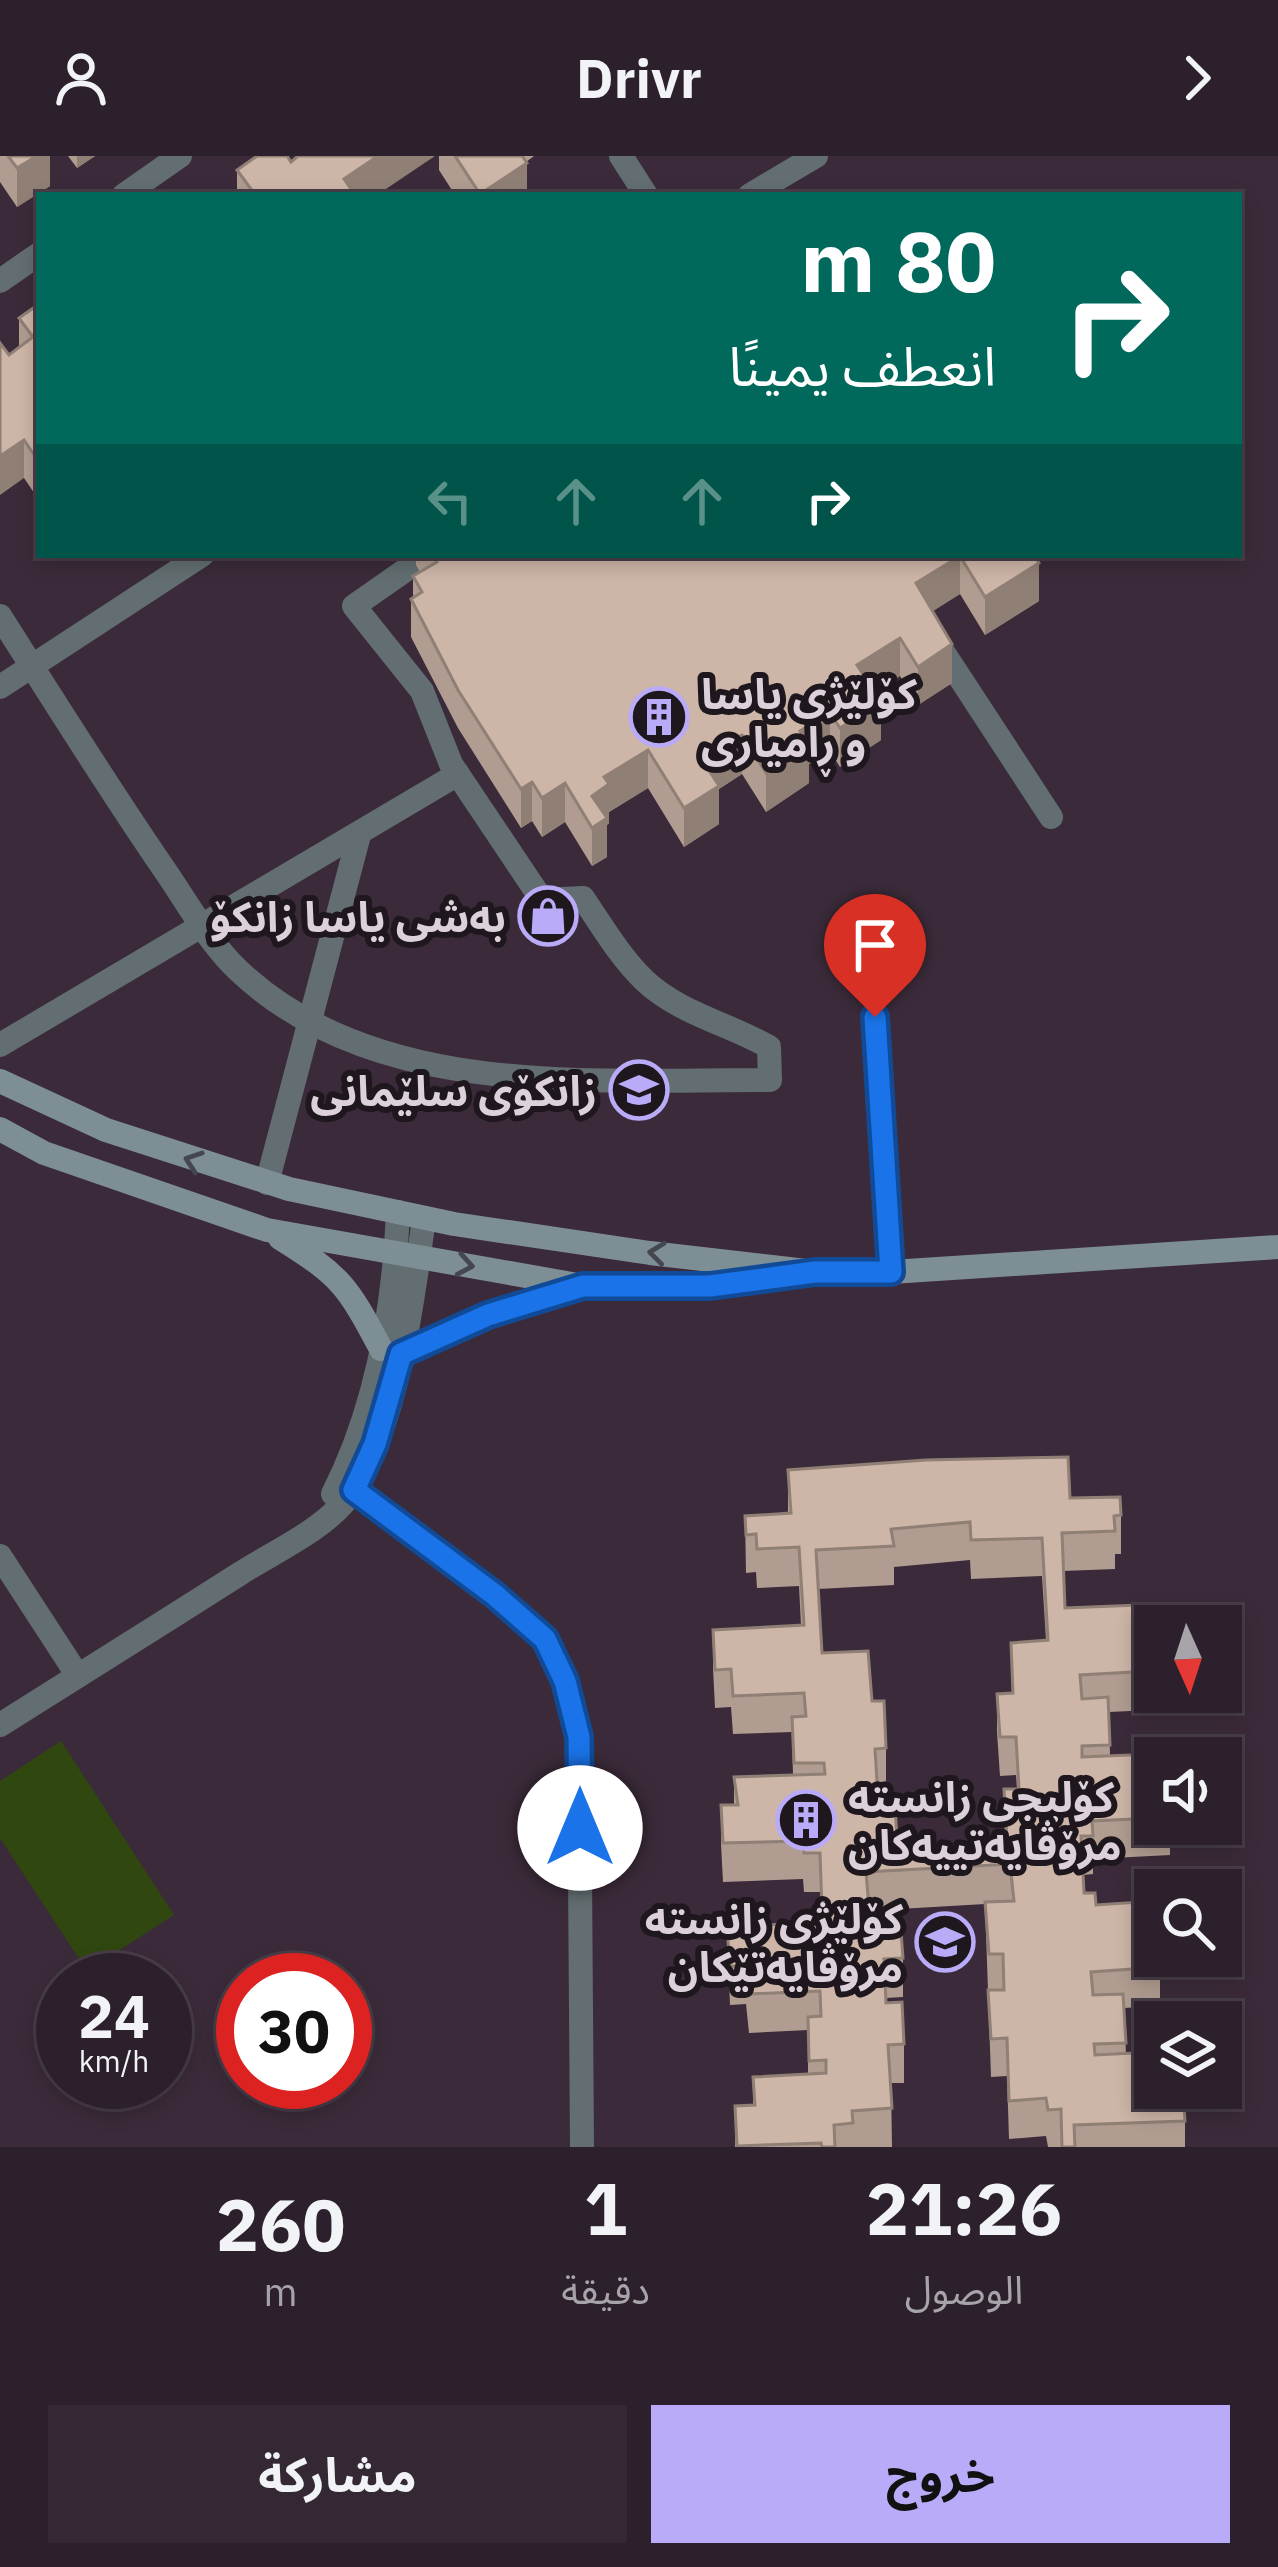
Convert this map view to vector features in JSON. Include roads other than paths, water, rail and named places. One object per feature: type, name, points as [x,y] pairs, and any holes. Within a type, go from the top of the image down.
[{"type":"street","points":[[128,192],[180,156]]},
{"type":"street","points":[[621,156],[644,192]]},
{"type":"street","points":[[755,192],[816,156]]},
{"type":"street","points":[[0,281],[36,256]]},
{"type":"street","points":[[0,687],[197,558]]},
{"type":"street","points":[[0,616],[203,926],[236,969],[276,1001],[382,1049],[454,1070],[557,1082],[770,1080],[769,1047],[687,1009],[647,983],[583,898],[542,900],[458,774],[422,691],[354,606],[423,558]]},
{"type":"street","points":[[922,620],[1051,817]]},
{"type":"street","points":[[0,1045],[458,774]]},
{"type":"street","points":[[267,1183],[359,836]]},
{"type":"street","points":[[0,1081],[106,1130],[267,1183],[424,1218],[650,1253],[815,1272],[891,1272],[1278,1246]]},
{"type":"street","points":[[0,1129],[44,1153],[267,1230],[583,1286],[710,1286],[815,1272]]},
{"type":"street","points":[[398,1211],[407,1255]]},
{"type":"street","points":[[0,1725],[325,1520],[375,1444],[407,1255],[424,1218]]},
{"type":"street","points":[[267,1230],[332,1270],[391,1351]]},
{"type":"street","points":[[391,1351],[583,1286]]},
{"type":"street","points":[[347,1486],[495,1595],[545,1639],[565,1681],[579,1737],[582,2147]]},
{"type":"street","points":[[0,1556],[77,1676]]},
{"type":"lane","points":[[875,1017],[891,1272]]},
{"type":"place","name":"کۆلێژی یاسا و ڕامیاری","points":[[659,717]]},
{"type":"place","name":"بەشی یاسا زانکۆ","points":[[548,916]]},
{"type":"place","name":"زانکۆی سلێمانی","points":[[639,1090]]},
{"type":"place","name":"کۆلیجی زانستە مرۆڤایەتییەکان","points":[[806,1820]]},
{"type":"place","name":"کۆلێژی زانستە مرۆڤایەتێکان","points":[[945,1942]]}]
